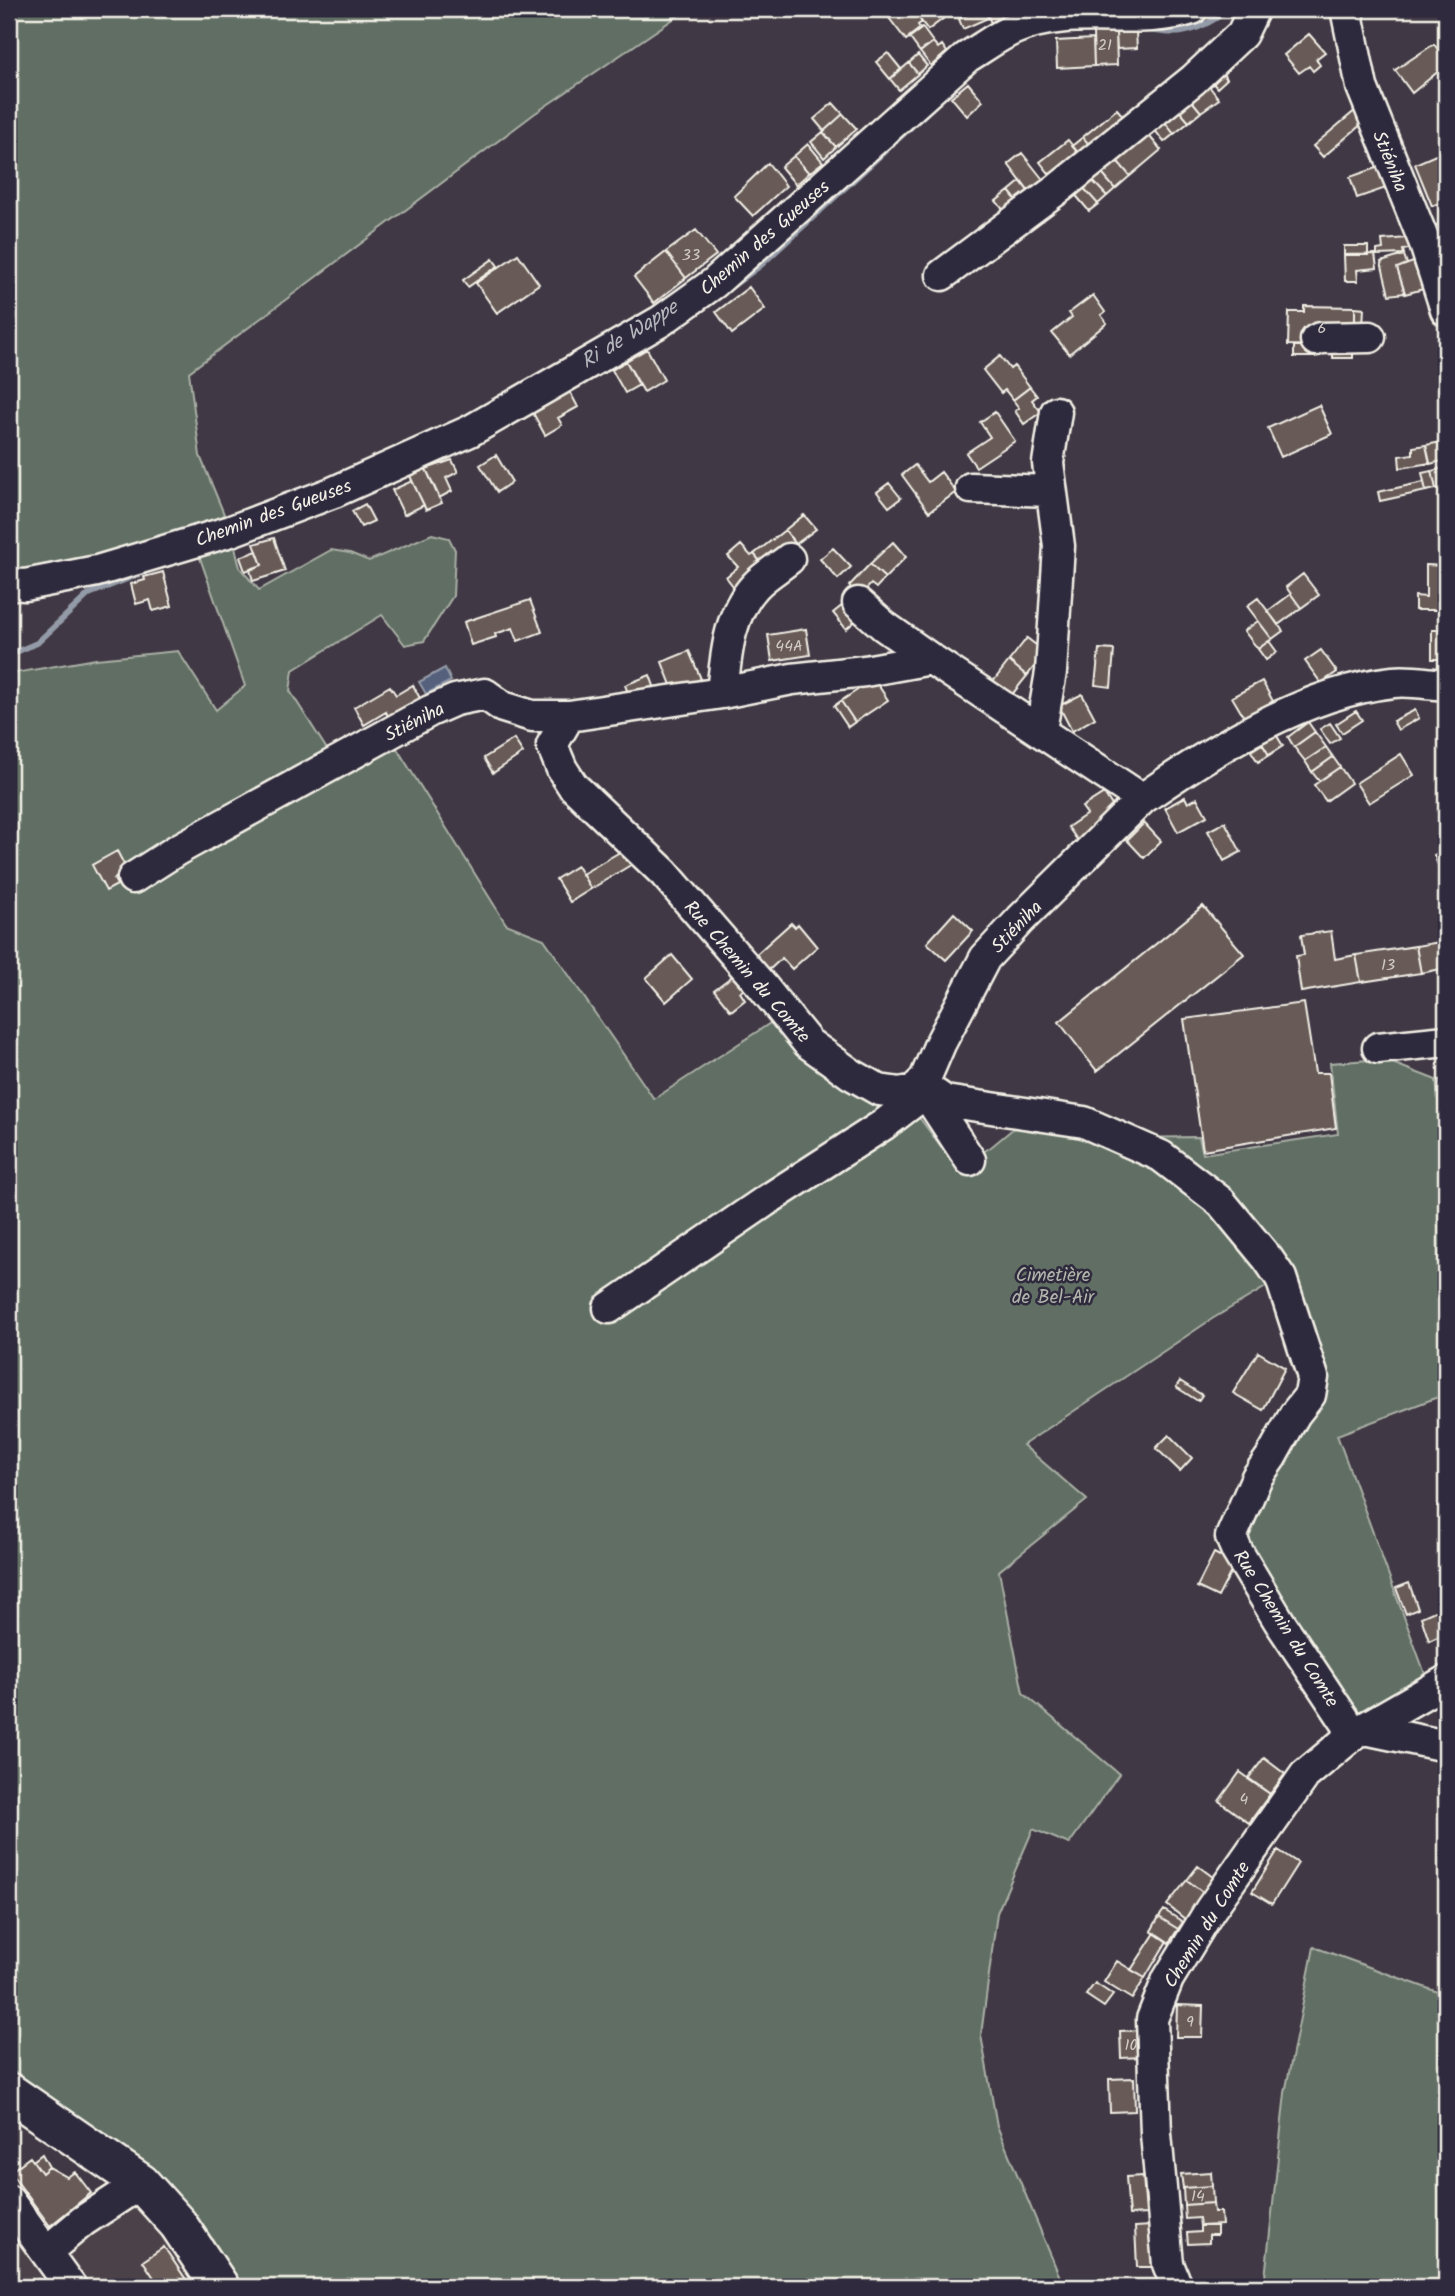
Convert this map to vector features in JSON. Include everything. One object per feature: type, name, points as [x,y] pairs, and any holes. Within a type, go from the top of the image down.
[{"type":"main road","points":[[9,2092],[141,2183],[178,2224],[219,2287]]},
{"type":"street","name":"Chemin des Gueuses","points":[[9,584],[24,585],[97,571],[231,531],[334,492],[470,431],[649,328],[714,283],[967,57],[1014,29],[1041,21],[1072,17],[1156,15],[1192,9]]},
{"type":"street","points":[[942,275],[1068,180],[1193,80],[1242,34],[1254,9]]},
{"type":"street","name":"Stiéniha","points":[[1346,9],[1362,87],[1409,176],[1424,241],[1446,310]]},
{"type":"street","points":[[1317,337],[1370,337]]},
{"type":"street","points":[[1041,730],[1051,671],[1059,546],[1048,463],[1056,412]]},
{"type":"street","points":[[971,488],[1051,491]]},
{"type":"street","points":[[722,693],[728,642],[741,606],[755,586],[789,559]]},
{"type":"street","points":[[858,603],[884,626],[1142,799]]},
{"type":"street","name":"Stiéniha","points":[[133,878],[177,850],[335,762],[454,700],[485,694],[503,707],[532,716],[569,716],[932,659]]},
{"type":"street","name":"Stiéniha","points":[[927,1085],[940,1044],[985,958],[1142,799],[1262,726],[1320,700],[1355,689],[1395,682],[1446,685]]},
{"type":"street","name":"Rue Chemin du Comte","points":[[569,716],[552,745],[573,786],[664,873],[808,1043],[851,1074],[879,1090],[900,1093],[927,1085],[945,1101],[1083,1122],[1161,1156],[1221,1202],[1275,1268],[1281,1278],[1313,1377],[1310,1395],[1295,1414],[1257,1477],[1231,1537],[1279,1621],[1359,1731]]},
{"type":"street","points":[[1378,1048],[1446,1041]]},
{"type":"street","points":[[609,1308],[883,1125],[927,1085],[932,1102],[970,1160]]},
{"type":"street","name":"Chemin du Comte","points":[[1177,2287],[1168,2264],[1158,2160],[1152,2019],[1168,1979],[1210,1910],[1305,1775],[1359,1731],[1446,1681]]},
{"type":"street","points":[[1359,1731],[1446,1746]]},
{"type":"street","points":[[46,2252],[83,2221],[141,2183]]},
{"type":"street","points":[[11,2208],[71,2287]]},
{"type":"shaded area","points":[[9,2170],[50,2224],[91,2193],[141,2183],[220,2287],[9,2287]]},
{"type":"green space","name":"Cimetière de Bel-Air","points":[[9,9],[688,9],[534,114],[189,372],[200,456],[231,531],[240,568],[259,590],[331,550],[350,553],[369,561],[432,534],[449,538],[455,550],[453,596],[424,641],[405,645],[382,615],[293,670],[290,691],[335,762],[388,734],[506,924],[544,939],[654,1099],[784,1014],[903,1100],[598,1305],[616,1322],[625,1297],[918,1116],[957,1168],[991,1147],[1032,1113],[1118,1138],[1199,1137],[1203,1154],[1338,1134],[1330,1063],[1382,1059],[1436,1080],[1443,1144],[1446,1144],[1446,1394],[1337,1435],[1431,1690],[1365,1729],[1237,1551],[1310,1395],[1281,1278],[1212,1319],[1023,1445],[1087,1500],[999,1571],[1023,1693],[1119,1774],[1069,1844],[1033,1829],[997,1913],[981,2035],[997,2126],[1064,2287],[220,2287],[178,2224],[9,2104],[9,674],[96,659],[178,651],[216,710],[245,686],[194,541],[9,584]]},
{"type":"green space","points":[[1314,1947],[1446,1995],[1446,2287],[1264,2287],[1285,2093]]},
{"type":"water","points":[[445,668],[451,681],[426,694],[419,682]]},
{"type":"building","points":[[900,9],[911,9],[922,22],[918,25],[921,29],[906,40],[889,18]]},
{"type":"building","points":[[923,9],[937,9],[944,18],[928,30],[916,14]]},
{"type":"building","points":[[967,9],[985,9],[988,18],[963,29],[959,19],[969,14]]},
{"type":"building","points":[[985,9],[1010,9],[1005,11],[1007,16],[991,23]]},
{"type":"building","points":[[922,27],[933,42],[920,52],[909,37]]},
{"type":"building","points":[[1116,31],[1117,65],[1094,66],[1093,32]]},
{"type":"building","points":[[1136,32],[1137,48],[1117,49],[1116,33]]},
{"type":"building","points":[[1309,34],[1325,52],[1316,59],[1320,65],[1313,71],[1309,66],[1299,73],[1284,55]]},
{"type":"building","points":[[1093,39],[1094,66],[1057,68],[1056,41]]},
{"type":"building","points":[[933,42],[938,48],[942,45],[947,52],[931,66],[920,52]]},
{"type":"building","points":[[1434,44],[1446,65],[1412,93],[1395,70]]},
{"type":"building","points":[[888,53],[901,69],[890,79],[876,62]]},
{"type":"building","points":[[918,55],[927,66],[918,74],[909,63]]},
{"type":"building","points":[[909,63],[918,74],[899,90],[890,79]]},
{"type":"building","points":[[1216,66],[1227,79],[1217,88],[1206,75]]},
{"type":"building","points":[[1205,81],[1219,99],[1201,112],[1188,96]]},
{"type":"building","points":[[968,83],[983,101],[967,116],[951,97]]},
{"type":"building","points":[[1188,96],[1201,112],[1189,122],[1175,106]]},
{"type":"building","points":[[833,103],[843,114],[824,131],[814,119]]},
{"type":"building","points":[[1363,104],[1363,123],[1323,157],[1313,146]]},
{"type":"building","points":[[1175,106],[1189,122],[1174,134],[1161,117]]},
{"type":"building","points":[[1117,109],[1129,123],[1094,151],[1083,137]]},
{"type":"building","points":[[843,114],[857,129],[836,147],[823,132]]},
{"type":"building","points":[[1161,117],[1174,134],[1164,142],[1151,125]]},
{"type":"building","points":[[1145,131],[1161,150],[1130,176],[1114,157]]},
{"type":"building","points":[[823,132],[836,147],[824,158],[811,142]]},
{"type":"building","points":[[1083,137],[1094,151],[1084,160],[1072,146]]},
{"type":"building","points":[[1068,140],[1084,160],[1056,182],[1040,162]]},
{"type":"building","points":[[808,144],[823,162],[809,173],[794,156]]},
{"type":"building","points":[[1022,153],[1049,187],[1034,199],[1008,164]]},
{"type":"building","points":[[1438,154],[1446,175],[1446,200],[1432,206],[1415,164]]},
{"type":"building","points":[[794,156],[809,173],[796,185],[781,167]]},
{"type":"building","points":[[1114,157],[1130,176],[1115,189],[1099,170]]},
{"type":"building","points":[[768,163],[786,186],[753,216],[734,196]]},
{"type":"building","points":[[1379,167],[1386,188],[1357,198],[1350,177]]},
{"type":"building","points":[[1099,170],[1115,189],[1107,196],[1090,178]]},
{"type":"building","points":[[1090,178],[1107,196],[1098,204],[1081,185]]},
{"type":"building","points":[[1021,181],[1034,199],[1022,208],[1009,191]]},
{"type":"building","points":[[1081,185],[1098,204],[1089,211],[1073,192]]},
{"type":"building","points":[[1009,191],[1018,202],[1005,212],[996,201]]},
{"type":"building","points":[[1446,220],[1446,245],[1435,226]]},
{"type":"building","points":[[696,230],[716,255],[686,278],[666,252]]},
{"type":"building","points":[[1408,238],[1409,249],[1403,250],[1404,254],[1377,255],[1377,250],[1383,249],[1382,240]]},
{"type":"building","points":[[1344,246],[1368,246],[1368,255],[1344,255]]},
{"type":"building","points":[[666,252],[686,278],[654,303],[634,277]]},
{"type":"building","points":[[518,254],[539,284],[497,313],[476,283]]},
{"type":"building","points":[[1375,254],[1377,268],[1357,270],[1358,281],[1345,281],[1344,255]]},
{"type":"building","points":[[1404,255],[1407,264],[1397,268],[1405,293],[1389,295],[1381,262]]},
{"type":"building","points":[[493,259],[498,266],[468,287],[463,280]]},
{"type":"building","points":[[1413,262],[1423,289],[1405,294],[1397,268]]},
{"type":"building","points":[[749,287],[765,309],[732,334],[716,312]]},
{"type":"building","points":[[1093,295],[1105,312],[1101,315],[1107,323],[1069,354],[1052,333],[1072,317],[1069,313]]},
{"type":"building","points":[[1304,306],[1355,307],[1355,328],[1316,346],[1288,345],[1289,312],[1304,312]]},
{"type":"building","points":[[1355,307],[1364,308],[1363,326],[1355,326]]},
{"type":"building","points":[[1294,346],[1315,346],[1315,357],[1294,357]]},
{"type":"building","points":[[1333,347],[1353,347],[1353,358],[1333,358]]},
{"type":"building","points":[[647,349],[664,380],[644,392],[626,361]]},
{"type":"building","points":[[1000,356],[1010,369],[1014,366],[1030,387],[1013,400],[1005,390],[1001,393],[983,370]]},
{"type":"building","points":[[626,361],[639,385],[625,393],[612,370]]},
{"type":"building","points":[[1030,387],[1037,396],[1032,400],[1041,412],[1024,424],[1015,411],[1019,408],[1013,400]]},
{"type":"building","points":[[570,392],[578,407],[558,418],[562,425],[545,435],[533,413]]},
{"type":"building","points":[[1319,405],[1332,434],[1281,457],[1268,428]]},
{"type":"building","points":[[995,412],[1015,441],[976,467],[966,453],[990,437],[980,422]]},
{"type":"building","points":[[1446,441],[1446,460],[1430,464],[1426,445]]},
{"type":"building","points":[[1426,445],[1430,463],[1400,468],[1399,456],[1413,454],[1413,447]]},
{"type":"building","points":[[496,455],[512,482],[497,492],[480,465]]},
{"type":"building","points":[[452,460],[458,472],[446,478],[452,491],[439,498],[426,469]]},
{"type":"building","points":[[915,465],[928,482],[941,472],[956,492],[929,512],[902,475]]},
{"type":"building","points":[[1446,467],[1446,487],[1436,489],[1432,471]]},
{"type":"building","points":[[426,469],[442,503],[426,510],[410,476]]},
{"type":"building","points":[[1432,471],[1436,489],[1426,491],[1422,473]]},
{"type":"building","points":[[412,481],[424,505],[404,515],[392,490]]},
{"type":"building","points":[[1424,482],[1426,491],[1380,501],[1378,492]]},
{"type":"building","points":[[889,483],[901,498],[889,507],[877,492]]},
{"type":"building","points":[[365,504],[374,521],[361,527],[352,511]]},
{"type":"building","points":[[804,515],[816,529],[796,544],[785,530]]},
{"type":"building","points":[[785,530],[796,544],[765,567],[754,554]]},
{"type":"building","points":[[274,538],[285,571],[253,581],[250,570],[262,565],[254,544]]},
{"type":"building","points":[[893,542],[906,557],[885,578],[870,564]]},
{"type":"building","points":[[741,545],[751,556],[754,554],[765,567],[737,591],[726,577],[738,567],[728,556]]},
{"type":"building","points":[[833,548],[851,567],[838,579],[820,559]]},
{"type":"building","points":[[257,551],[262,565],[245,571],[240,557]]},
{"type":"building","points":[[870,564],[885,578],[876,588],[871,584],[860,596],[849,586]]},
{"type":"building","points":[[1426,565],[1446,566],[1446,610],[1415,610],[1415,596],[1426,597]]},
{"type":"building","points":[[163,572],[172,606],[153,611],[150,600],[136,604],[131,584]]},
{"type":"building","points":[[1303,574],[1319,595],[1301,608],[1286,587]]},
{"type":"building","points":[[1291,594],[1301,608],[1278,625],[1268,611]]},
{"type":"building","points":[[1258,598],[1283,631],[1272,639],[1247,606]]},
{"type":"building","points":[[530,600],[542,632],[518,641],[513,628],[471,645],[464,622]]},
{"type":"building","points":[[844,604],[858,619],[846,629],[833,613]]},
{"type":"building","points":[[1258,621],[1272,639],[1258,649],[1244,631]]},
{"type":"building","points":[[806,629],[810,655],[772,661],[768,635]]},
{"type":"building","points":[[1432,630],[1446,630],[1446,659],[1432,659]]},
{"type":"building","points":[[1027,638],[1045,652],[1027,676],[1009,661]]},
{"type":"building","points":[[1269,641],[1277,652],[1266,660],[1258,649]]},
{"type":"building","points":[[1099,649],[1114,650],[1111,687],[1095,685]]},
{"type":"building","points":[[1321,650],[1337,672],[1321,683],[1305,661]]},
{"type":"building","points":[[689,651],[701,679],[673,690],[662,662]]},
{"type":"building","points":[[1009,661],[1027,676],[1010,697],[992,683]]},
{"type":"building","points":[[650,675],[655,689],[630,698],[625,685]]},
{"type":"building","points":[[874,679],[888,700],[855,722],[841,701]]},
{"type":"building","points":[[1262,681],[1274,703],[1245,719],[1232,697]]},
{"type":"building","points":[[413,685],[424,706],[392,724],[386,712],[364,725],[354,707],[390,686],[396,695]]},
{"type":"building","points":[[1082,694],[1095,718],[1072,731],[1059,706]]},
{"type":"building","points":[[841,701],[855,722],[848,727],[834,706]]},
{"type":"building","points":[[1415,710],[1419,718],[1398,730],[1393,721]]},
{"type":"building","points":[[1356,711],[1362,720],[1342,733],[1336,724]]},
{"type":"building","points":[[1308,722],[1315,732],[1294,747],[1288,737]]},
{"type":"building","points":[[1330,723],[1340,738],[1330,744],[1320,729]]},
{"type":"building","points":[[1274,731],[1283,746],[1269,755],[1260,740]]},
{"type":"building","points":[[1315,732],[1326,747],[1305,761],[1294,747]]},
{"type":"building","points":[[514,739],[523,753],[493,773],[484,758]]},
{"type":"building","points":[[1262,744],[1269,755],[1258,762],[1251,751]]},
{"type":"building","points":[[1326,747],[1333,757],[1312,772],[1305,761]]},
{"type":"building","points":[[1401,754],[1414,775],[1369,803],[1356,783]]},
{"type":"building","points":[[1333,757],[1340,767],[1319,781],[1312,772]]},
{"type":"building","points":[[1340,767],[1351,783],[1326,801],[1314,785]]},
{"type":"building","points":[[1104,793],[1115,810],[1094,824],[1096,828],[1078,841],[1068,827],[1087,814],[1082,807]]},
{"type":"building","points":[[1185,797],[1188,803],[1197,798],[1207,816],[1178,832],[1165,808]]},
{"type":"building","points":[[1225,822],[1241,852],[1224,861],[1208,831]]},
{"type":"building","points":[[1144,823],[1161,841],[1144,858],[1127,840]]},
{"type":"building","points":[[625,849],[634,863],[591,889],[582,874]]},
{"type":"building","points":[[1446,849],[1446,873],[1442,875],[1434,855]]},
{"type":"building","points":[[117,851],[128,872],[114,879],[117,885],[106,891],[92,865]]},
{"type":"building","points":[[577,866],[591,889],[570,902],[556,879]]},
{"type":"building","points":[[1203,906],[1244,954],[1097,1071],[1059,1022]]},
{"type":"building","points":[[954,913],[973,931],[946,960],[927,943]]},
{"type":"building","points":[[791,923],[795,927],[798,924],[817,947],[792,969],[782,958],[767,972],[753,957]]},
{"type":"building","points":[[1331,931],[1335,959],[1356,955],[1361,982],[1301,992],[1296,956],[1304,955],[1301,935]]},
{"type":"building","points":[[1446,941],[1446,968],[1421,973],[1416,946]]},
{"type":"building","points":[[1416,946],[1421,973],[1361,982],[1356,955]]},
{"type":"building","points":[[672,955],[692,979],[666,1002],[646,978]]},
{"type":"building","points":[[738,972],[749,986],[740,992],[745,1000],[731,1011],[714,990]]},
{"type":"building","points":[[1304,1003],[1315,1073],[1329,1073],[1336,1128],[1203,1150],[1184,1019]]},
{"type":"building","points":[[1446,1079],[1446,1141],[1440,1080]]},
{"type":"building","points":[[1258,1352],[1285,1368],[1263,1410],[1233,1393]]},
{"type":"building","points":[[1180,1381],[1202,1395],[1198,1401],[1176,1387]]},
{"type":"building","points":[[1169,1435],[1192,1458],[1180,1471],[1156,1448]]},
{"type":"building","points":[[1214,1553],[1235,1564],[1218,1597],[1197,1587]]},
{"type":"building","points":[[1409,1583],[1418,1609],[1406,1614],[1396,1588]]},
{"type":"building","points":[[1446,1606],[1446,1633],[1429,1641],[1421,1617]]},
{"type":"building","points":[[1264,1758],[1285,1774],[1270,1794],[1248,1779]]},
{"type":"building","points":[[1240,1772],[1270,1794],[1249,1823],[1219,1801]]},
{"type":"building","points":[[1278,1850],[1298,1863],[1272,1904],[1252,1892]]},
{"type":"building","points":[[1198,1866],[1217,1880],[1205,1894],[1187,1880]]},
{"type":"building","points":[[1187,1880],[1205,1894],[1185,1919],[1167,1905]]},
{"type":"building","points":[[1164,1910],[1183,1922],[1178,1929],[1159,1917]]},
{"type":"building","points":[[1159,1917],[1178,1929],[1169,1943],[1151,1931]]},
{"type":"building","points":[[1155,1933],[1167,1941],[1145,1978],[1131,1970]]},
{"type":"building","points":[[1117,1961],[1145,1978],[1132,1999],[1104,1982]]},
{"type":"building","points":[[1095,1983],[1113,1995],[1104,2007],[1086,1995]]},
{"type":"building","points":[[1177,2005],[1203,2006],[1202,2037],[1176,2037]]},
{"type":"building","points":[[1141,2030],[1142,2057],[1121,2058],[1120,2031]]},
{"type":"building","points":[[1134,2078],[1135,2111],[1110,2112],[1109,2079]]},
{"type":"building","points":[[42,2154],[49,2167],[42,2173],[33,2161]]},
{"type":"building","points":[[30,2157],[42,2173],[49,2167],[67,2177],[75,2172],[91,2193],[50,2226],[10,2172]]},
{"type":"building","points":[[1211,2172],[1212,2186],[1183,2188],[1181,2174]]},
{"type":"building","points":[[1143,2176],[1146,2214],[1129,2215],[1126,2177]]},
{"type":"building","points":[[1212,2186],[1213,2203],[1184,2205],[1183,2188]]},
{"type":"building","points":[[1213,2203],[1214,2212],[1221,2212],[1222,2225],[1200,2226],[1199,2218],[1185,2219],[1184,2205]]},
{"type":"building","points":[[1151,2226],[1153,2267],[1137,2267],[1135,2227]]},
{"type":"building","points":[[1200,2226],[1217,2226],[1217,2235],[1209,2235],[1209,2243],[1188,2244],[1187,2233],[1200,2232]]},
{"type":"building","points":[[164,2247],[187,2281],[177,2287],[160,2287],[143,2261]]},
{"type":"building","points":[[38,2279],[45,2287],[26,2287]]},
{"type":"waterway","name":"Ri de Wappe","points":[[1148,30],[1173,33],[1187,31],[1213,20],[1227,9]]},
{"type":"waterway","name":"Ri de Wappe","points":[[727,290],[761,265],[959,83]]},
{"type":"waterway","name":"Ri de Wappe","points":[[553,400],[622,360]]},
{"type":"waterway","name":"Ri de Wappe","points":[[320,513],[358,497]]},
{"type":"waterway","name":"Ri de Wappe","points":[[9,655],[37,643],[89,594],[147,571]]}]
